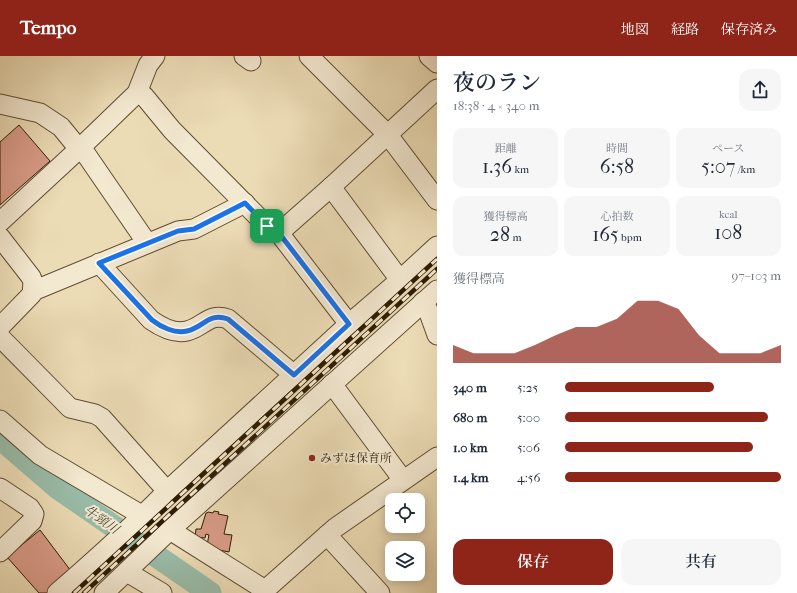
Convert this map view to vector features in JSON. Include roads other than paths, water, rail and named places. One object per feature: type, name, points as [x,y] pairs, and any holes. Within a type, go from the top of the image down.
[{"type":"street","points":[[309,56],[388,135],[437,200]]},
{"type":"street","points":[[429,56],[437,63]]},
{"type":"street","points":[[0,222],[80,148],[137,92],[148,59]]},
{"type":"street","points":[[279,233],[437,89]]},
{"type":"street","points":[[137,92],[144,96],[172,130],[267,226],[279,233],[349,324]]},
{"type":"street","points":[[0,104],[40,113],[61,127],[80,148],[147,243]]},
{"type":"street","points":[[331,187],[400,280]]},
{"type":"street","points":[[32,291],[178,231],[194,229],[245,203]]},
{"type":"street","points":[[0,237],[31,277],[33,282],[32,294],[0,327]]},
{"type":"street","points":[[57,593],[102,554],[143,516],[167,491],[349,324],[437,246]]},
{"type":"street","points":[[99,263],[152,320],[160,326],[177,331],[189,331],[214,317],[221,316],[228,319],[294,375]]},
{"type":"street","points":[[430,296],[428,310],[437,335]]},
{"type":"street","points":[[104,593],[170,530],[430,296]]},
{"type":"street","points":[[0,337],[70,408],[95,414],[102,418],[167,491]]},
{"type":"street","points":[[332,384],[403,480]]},
{"type":"street","points":[[0,420],[40,455],[143,516]]},
{"type":"street","points":[[170,530],[265,590],[342,523],[437,457]]},
{"type":"street","points":[[0,488],[30,508],[34,514],[32,521],[0,552]]},
{"type":"street","points":[[328,535],[380,593]]},
{"type":"street","points":[[127,572],[162,593]]},
{"type":"waterway","name":"牛頸川","points":[[0,438],[58,488],[210,593]]},
{"type":"railway","points":[[74,593],[437,259]]},
{"type":"railway","points":[[84,593],[437,269]]},
{"type":"place","name":"みずほ保育所","points":[[312,458]]}]
